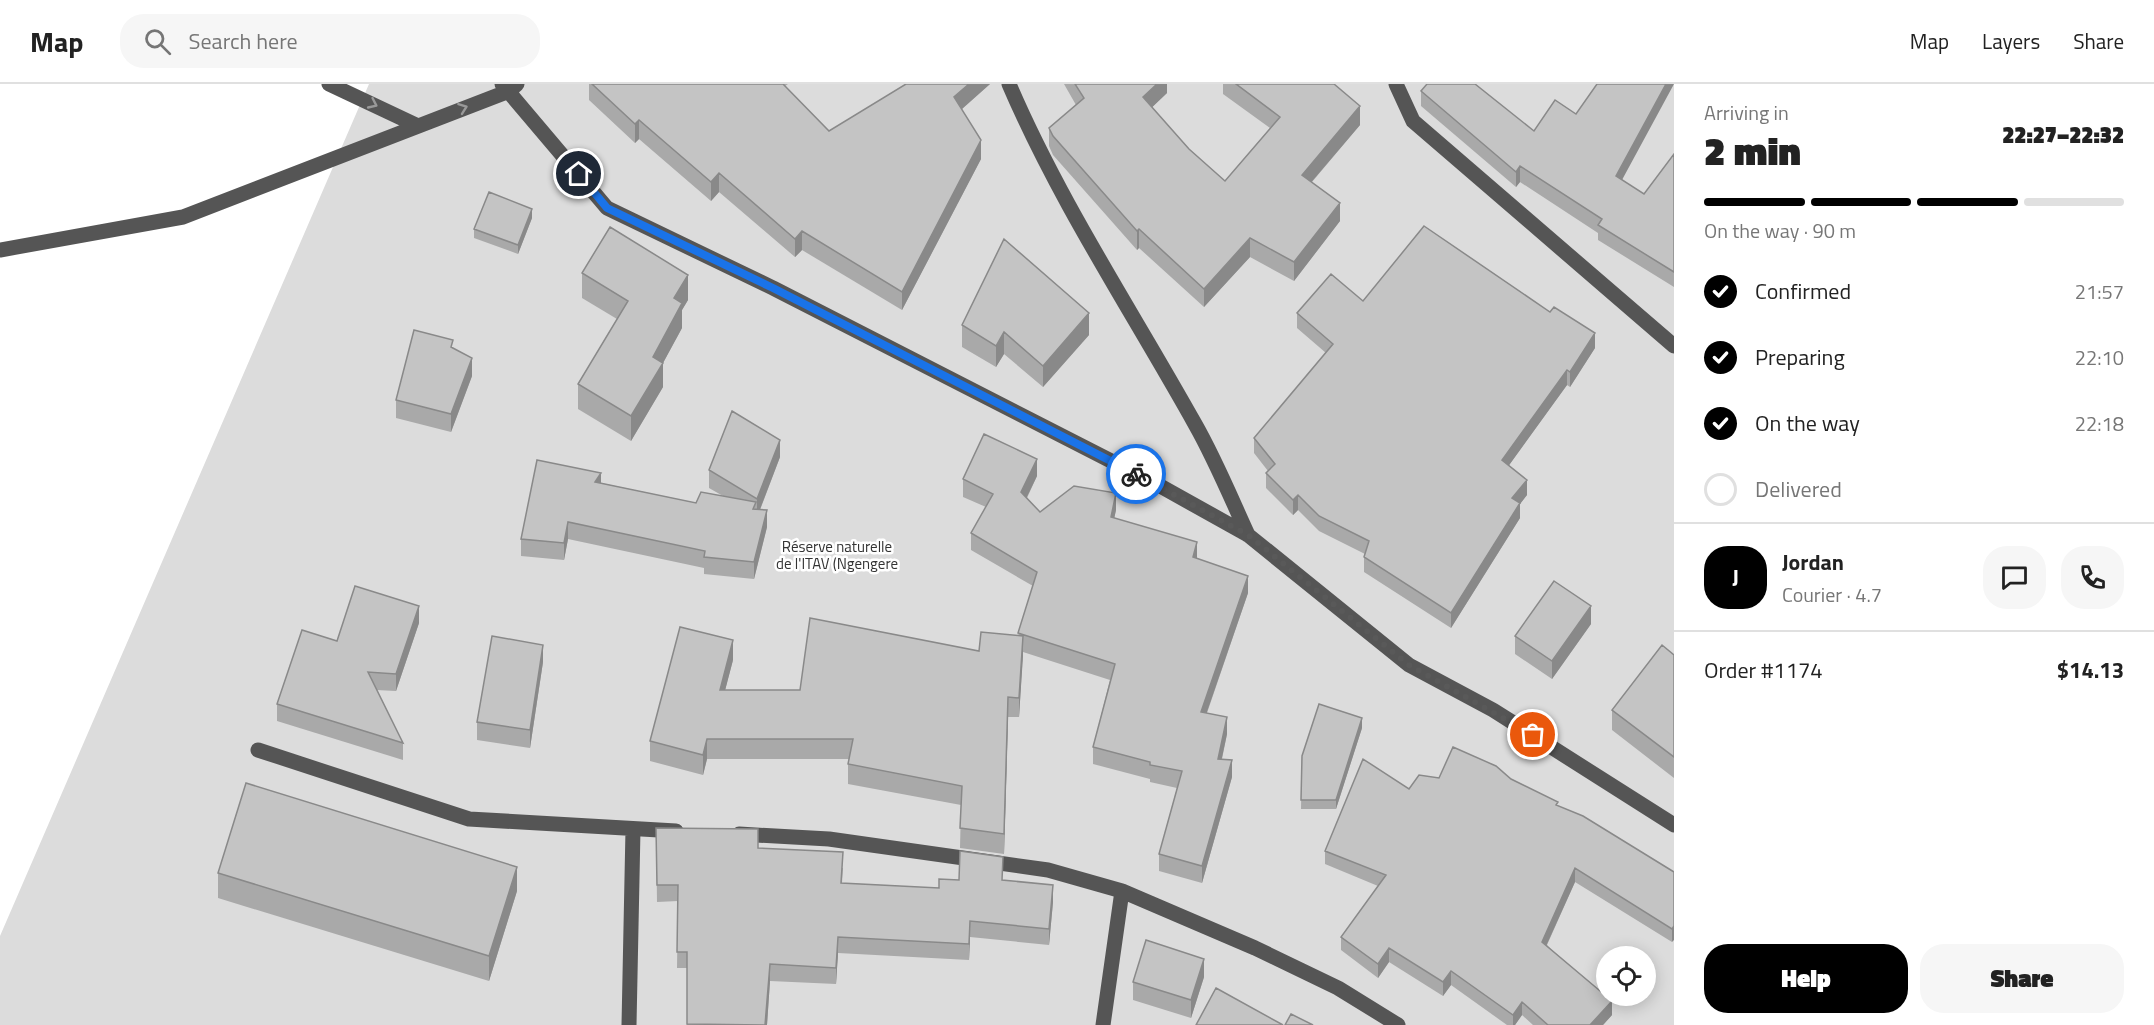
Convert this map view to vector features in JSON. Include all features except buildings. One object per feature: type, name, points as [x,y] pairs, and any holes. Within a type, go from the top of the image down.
[{"type":"street","points":[[329,84],[416,125]]},
{"type":"street","points":[[1009,84],[1032,138],[1100,263],[1196,426],[1248,535]]},
{"type":"street","points":[[1396,84],[1413,121],[1674,346]]},
{"type":"street","points":[[0,250],[183,217],[416,125],[506,86],[607,208],[773,288],[1162,487],[1248,535],[1409,665],[1493,710],[1674,825]]},
{"type":"street","points":[[258,750],[469,819],[691,832]]},
{"type":"street","points":[[629,1025],[633,829]]},
{"type":"street","points":[[725,834],[829,839],[1048,870],[1122,891],[1255,948],[1338,988],[1398,1025]]},
{"type":"street","points":[[1103,1025],[1122,891]]},
{"type":"green space","name":"Réserve naturelle de l'ITAV (Ngengere","points":[[369,84],[1674,84],[1674,1025],[0,1025],[0,936]]},
{"type":"way so far","points":[[1136,474],[1248,535],[1409,665],[1493,710],[1533,735]]},
{"type":"route","points":[[579,174],[607,208],[773,288],[1136,474]]}]
